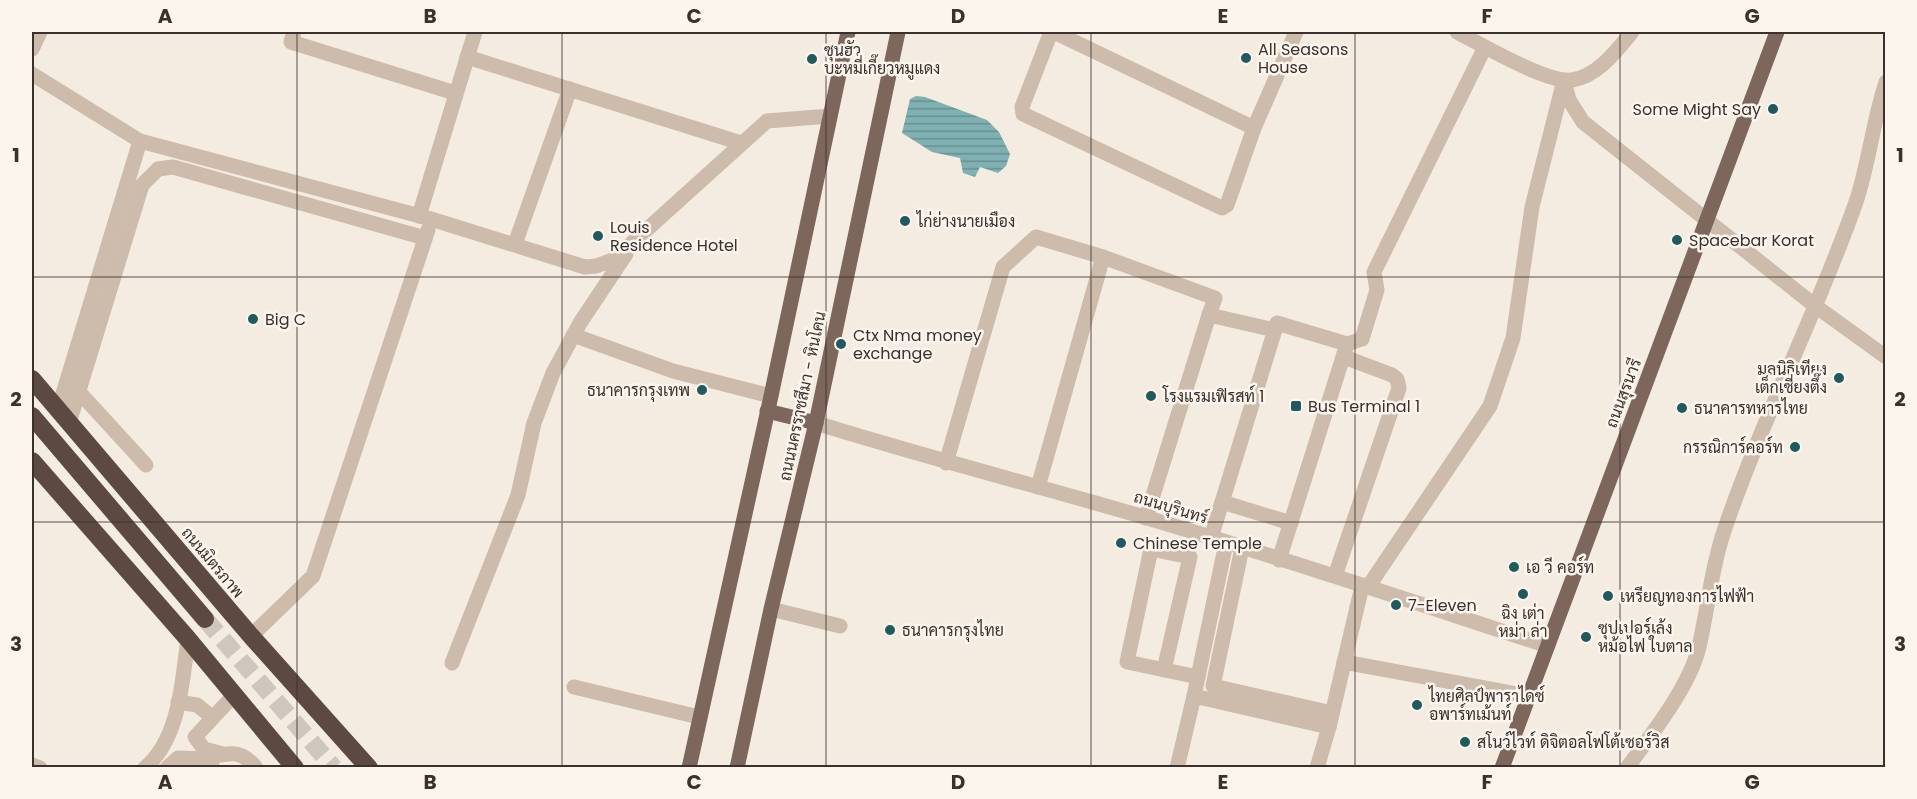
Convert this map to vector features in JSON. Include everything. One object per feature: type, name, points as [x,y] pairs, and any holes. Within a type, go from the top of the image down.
[{"type":"highway","name":"ถนนมิตรภาพ","points":[[32,379],[251,636],[369,768]]},
{"type":"highway","points":[[32,416],[206,619]]},
{"type":"highway","points":[[32,461],[188,639],[295,768]]},
{"type":"main road","name":"ถนนนครราชสีมา - หินโคน","points":[[688,768],[848,32]]},
{"type":"main road","name":"ถนนนครราชสีมา - หินโคน","points":[[737,768],[771,609],[816,423],[898,32]]},
{"type":"main road","name":"ถนนสุรนารี","points":[[1502,768],[1778,32]]},
{"type":"main road","points":[[769,403],[816,423]]},
{"type":"street","points":[[32,49],[40,32]]},
{"type":"street","points":[[294,32],[291,42],[455,93]]},
{"type":"street","points":[[251,636],[313,576],[425,238],[425,217],[455,93],[475,32]]},
{"type":"street","points":[[1254,128],[1052,32],[1022,107],[1023,114],[1213,207],[1222,208],[1227,205],[1254,128],[1296,32]]},
{"type":"street","points":[[1457,32],[1563,80],[1584,76],[1600,66],[1632,32]]},
{"type":"street","points":[[1279,560],[1346,350],[1362,339],[1377,290],[1374,272],[1485,46]]},
{"type":"street","points":[[467,57],[741,143]]},
{"type":"street","points":[[32,74],[140,141],[425,217],[585,267],[613,260],[767,121],[830,116]]},
{"type":"street","points":[[1563,80],[1569,100],[1583,122],[1814,305],[1886,357]]},
{"type":"street","points":[[1317,768],[1365,587],[1490,406],[1513,338],[1532,207],[1563,80]]},
{"type":"street","points":[[1627,768],[1679,691],[1698,649],[1707,591],[1723,533],[1766,418],[1857,199],[1886,82]]},
{"type":"street","points":[[515,244],[570,89]]},
{"type":"street","points":[[64,416],[140,141]]},
{"type":"street","points":[[64,416],[80,393],[142,185],[159,169],[173,167],[425,238]]},
{"type":"street","points":[[946,463],[1003,267],[1036,237],[1102,257],[1215,298],[1146,518]]},
{"type":"street","points":[[452,663],[518,495],[534,423],[553,373],[573,335],[634,242]]},
{"type":"street","points":[[1038,487],[1102,257]]},
{"type":"street","points":[[1209,315],[1275,330]]},
{"type":"street","points":[[1211,538],[1277,323],[1346,350],[1397,379],[1399,388],[1335,576]]},
{"type":"street","points":[[573,335],[769,403]]},
{"type":"street","points":[[80,393],[146,465]]},
{"type":"street","name":"ถนนบุรินทร์","points":[[816,423],[946,463],[1146,518],[1335,576],[1548,646]]},
{"type":"street","points":[[1222,502],[1291,523]]},
{"type":"street","points":[[1177,768],[1226,543]]},
{"type":"street","points":[[1242,548],[1213,686],[1331,720]]},
{"type":"street","points":[[1164,670],[1190,557],[1151,549],[1127,662],[1164,670],[1198,677]]},
{"type":"street","points":[[771,609],[840,626]]},
{"type":"street","points":[[145,768],[165,743],[178,702],[188,639]]},
{"type":"street","points":[[1344,662],[1528,696]]},
{"type":"street","points":[[574,687],[699,717]]},
{"type":"street","points":[[172,763],[235,694]]},
{"type":"street","points":[[1194,696],[1331,720]]},
{"type":"street","points":[[178,702],[197,705],[212,717]]},
{"type":"street","points":[[195,737],[204,749],[223,754]]},
{"type":"street","points":[[172,763],[209,763],[223,754],[233,752],[249,758],[256,768]]},
{"type":"street","points":[[32,765],[40,768]]},
{"type":"water","points":[[916,96],[925,97],[987,120],[999,132],[1010,154],[1006,166],[998,173],[980,167],[975,177],[963,173],[960,158],[932,152],[902,133],[910,99]]},
{"type":"tunnel","points":[[205,619],[334,768]]},
{"type":"place","name":"All Seasons House","points":[[1246,58]]},
{"type":"place","name":"ซุนฮัว บะหมี่เกี๊ยวหมูแดง","points":[[812,59]]},
{"type":"place","name":"Some Might Say","points":[[1773,109]]},
{"type":"place","name":"ไก่ย่างนายเมือง","points":[[905,221]]},
{"type":"place","name":"Louis Residence Hotel","points":[[598,236]]},
{"type":"place","name":"Spacebar Korat","points":[[1677,240]]},
{"type":"place","name":"Big C","points":[[253,319]]},
{"type":"place","name":"Ctx Nma money exchange","points":[[841,344]]},
{"type":"place","name":"มูลนิธิเทียง เต็กเซี่ยงตึ๊ง","points":[[1839,378]]},
{"type":"place","name":"ธนาคารกรุงเทพ","points":[[702,390]]},
{"type":"place","name":"โรงแรมเฟิรสท์ 1","points":[[1151,396]]},
{"type":"place","name":"Bus Terminal 1","points":[[1296,406]]},
{"type":"place","name":"ธนาคารทหารไทย","points":[[1682,408]]},
{"type":"place","name":"กรรณิการ์คอร์ท","points":[[1795,447]]},
{"type":"place","name":"Chinese Temple","points":[[1121,543]]},
{"type":"place","name":"เอ วี คอร์ท","points":[[1514,567]]},
{"type":"place","name":"ฉิง เต่า หม่า ล่า","points":[[1523,594]]},
{"type":"place","name":"เหรียญทองการไฟฟ้า","points":[[1608,596]]},
{"type":"place","name":"7-Eleven","points":[[1396,605]]},
{"type":"place","name":"ธนาคารกรุงไทย","points":[[890,630]]},
{"type":"place","name":"ซุปเปอร์เล้ง หม้อไฟ ใบตาล","points":[[1586,637]]},
{"type":"place","name":"ไทยศิลป์พาราไดซ์ อพาร์ทเม้นท์","points":[[1417,705]]},
{"type":"place","name":"สโนว์ไวท์ ดิจิตอลโฟโต้เซอร์วิส","points":[[1465,742]]}]
